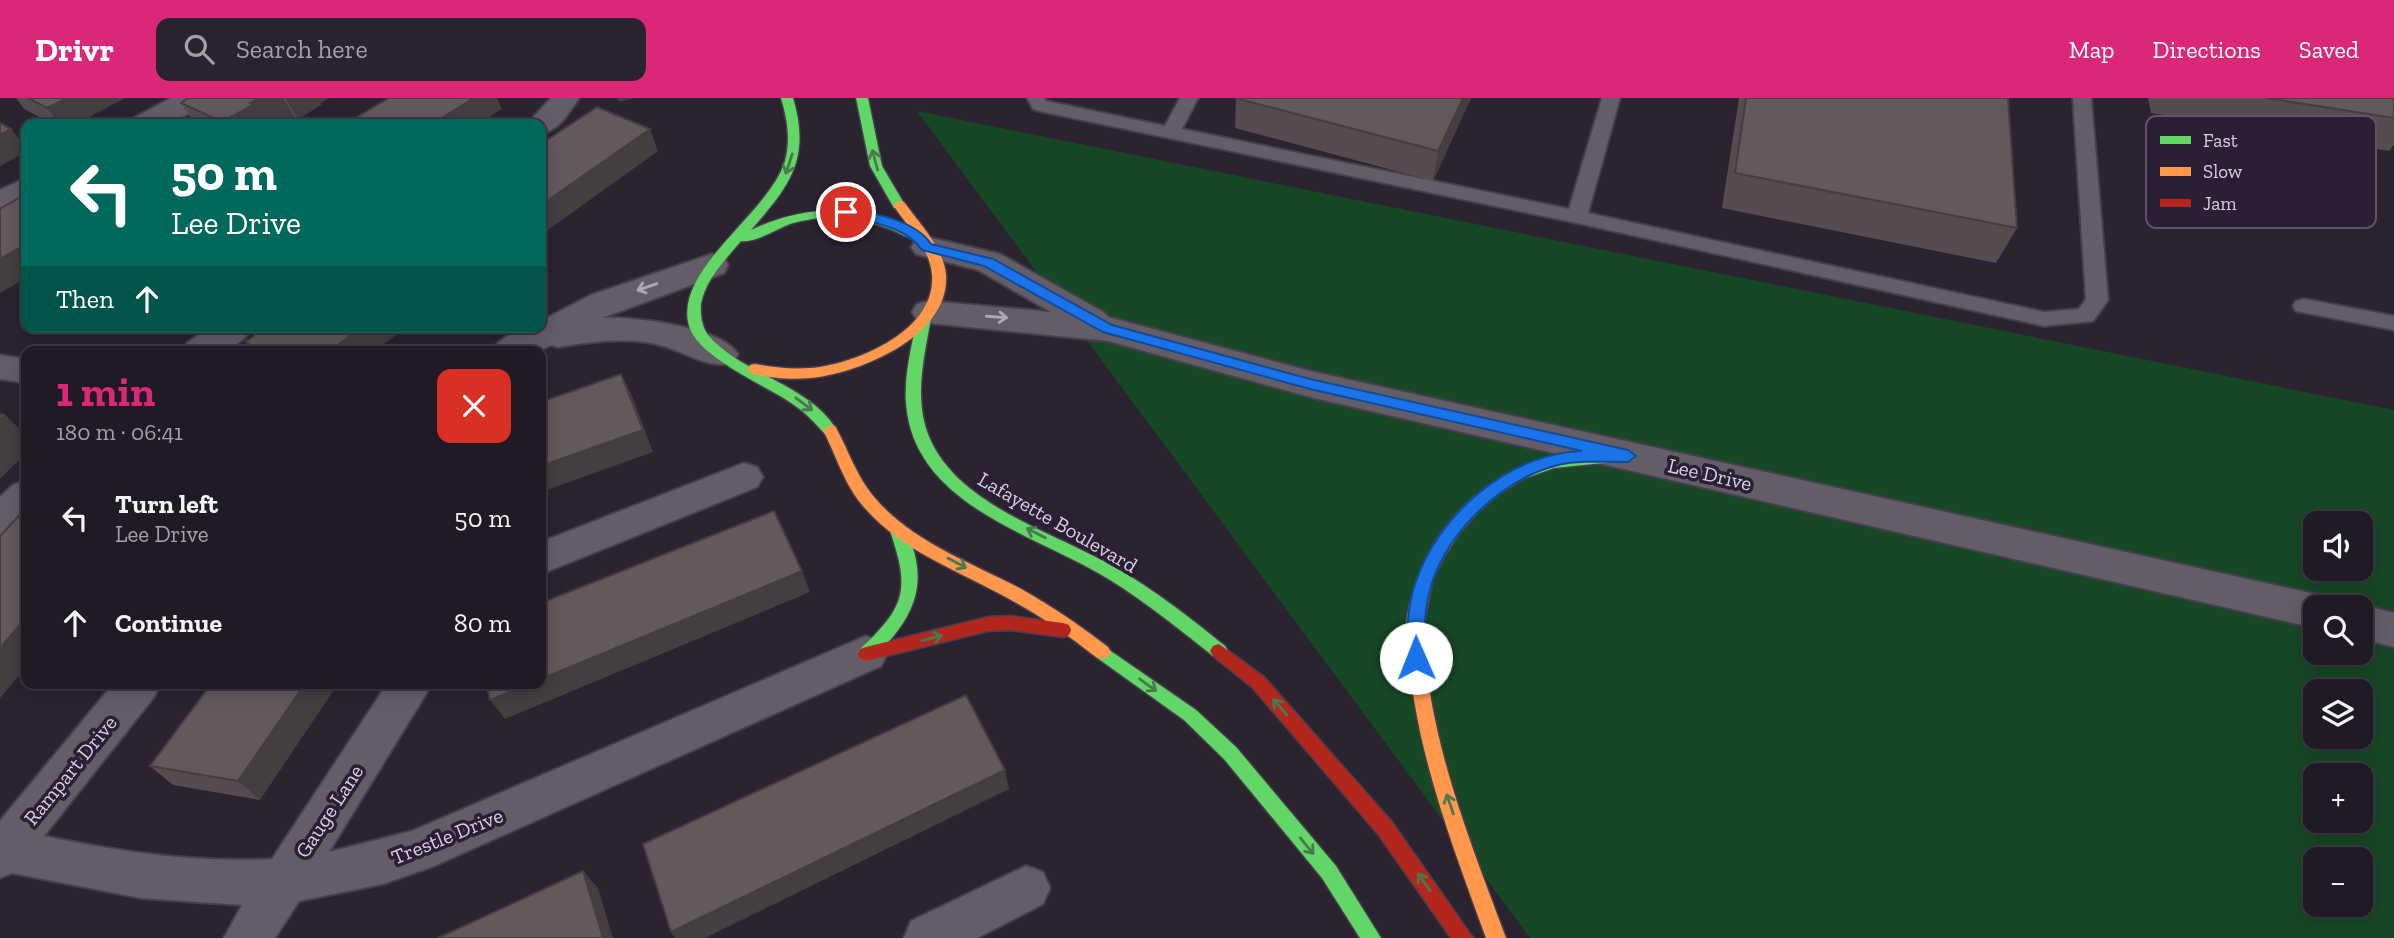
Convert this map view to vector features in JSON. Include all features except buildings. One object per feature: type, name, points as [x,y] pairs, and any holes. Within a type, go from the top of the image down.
[{"type":"main road","points":[[787,98],[796,131],[793,157],[784,180],[770,203],[723,255],[698,288],[694,324],[705,340],[734,361],[790,393],[820,417],[845,457],[857,486],[873,508],[897,527],[925,546],[1042,610],[1200,723],[1234,757],[1337,883],[1371,938]]},
{"type":"main road","name":"Lafayette Boulevard","points":[[862,98],[876,166],[934,257],[939,278],[936,297],[927,315],[915,366],[914,407],[920,434],[932,461],[952,484],[977,503],[1100,566],[1186,624],[1258,682],[1385,828],[1464,938]]},
{"type":"main road","points":[[723,255],[773,224],[825,213],[846,212],[882,218],[924,243]]},
{"type":"main road","name":"Lafayette Boulevard","points":[[734,361],[795,374],[839,369],[879,354],[898,343],[927,315]]},
{"type":"main road","points":[[1496,938],[1439,770],[1424,710],[1416,658],[1418,602],[1440,547],[1457,525],[1494,489],[1513,477],[1567,457],[1628,456]]},
{"type":"main road","points":[[866,654],[895,624],[912,582],[911,568],[897,527]]},
{"type":"main road","points":[[866,654],[988,624],[1033,625],[1072,631]]},
{"type":"street","points":[[153,119],[192,98]]},
{"type":"street","points":[[546,120],[565,98]]},
{"type":"street","points":[[0,203],[21,191]]},
{"type":"street","points":[[924,243],[989,262],[1108,328]]},
{"type":"street","points":[[520,346],[603,303],[723,255]]},
{"type":"street","points":[[927,315],[1108,328]]},
{"type":"street","name":"Lee Drive","points":[[1108,328],[1310,384],[2303,608]]},
{"type":"street","points":[[539,337],[600,329],[630,330],[669,335],[734,361]]},
{"type":"street","points":[[208,346],[227,333]]},
{"type":"street","points":[[0,367],[21,370]]},
{"type":"street","points":[[546,556],[744,477]]},
{"type":"street","points":[[0,520],[21,500]]},
{"type":"street","points":[[2373,625],[2394,630]]},
{"type":"street","name":"Trestle Drive","points":[[2,852],[141,876],[242,885],[322,878],[370,867],[418,850],[866,654]]},
{"type":"street","name":"Rampart Drive","points":[[2,852],[135,689]]},
{"type":"street","name":"Gauge Lane","points":[[248,938],[408,689]]},
{"type":"street","points":[[928,938],[1026,888]]},
{"type":"lane","points":[[1036,98],[1039,105],[1577,217],[2044,319],[2085,316],[2097,300],[2082,98]]},
{"type":"lane","points":[[1171,132],[1189,98]]},
{"type":"lane","points":[[1577,217],[1611,98]]},
{"type":"lane","points":[[2304,306],[2394,323]]},
{"type":"green space","points":[[917,111],[2394,410],[2394,938],[1530,938]]},
{"type":"traffic: fast","points":[[787,98],[795,130],[791,162],[778,187],[703,282],[694,305],[696,327],[704,339],[718,351],[799,401],[830,430]]},
{"type":"traffic: fast","points":[[862,98],[876,166],[899,205]]},
{"type":"traffic: fast","points":[[745,238],[790,219],[832,213],[875,219],[920,238]]},
{"type":"traffic: fast","points":[[924,318],[915,374],[914,407],[922,439],[938,466],[959,488],[984,507],[1114,574],[1160,605],[1219,651]]},
{"type":"traffic: fast","points":[[1415,633],[1425,579],[1437,553],[1472,508],[1518,475],[1543,465],[1586,458],[1628,456]]},
{"type":"traffic: fast","points":[[866,654],[895,625],[908,597],[909,567],[897,528]]},
{"type":"traffic: fast","points":[[1102,652],[1190,715],[1230,753],[1329,872],[1371,938]]},
{"type":"traffic: slow","points":[[755,369],[795,373],[837,369],[878,353],[915,328],[929,312],[938,294],[939,275],[929,247],[899,205]]},
{"type":"traffic: slow","points":[[830,430],[862,493],[883,517],[900,531],[938,555],[1028,601],[1102,652]]},
{"type":"traffic: slow","points":[[1415,633],[1417,673],[1431,750],[1455,826],[1496,938]]},
{"type":"traffic: jam","points":[[866,654],[988,624],[1011,623],[1063,630]]},
{"type":"traffic: jam","points":[[1219,651],[1258,682],[1385,828],[1463,938]]},
{"type":"route","points":[[846,212],[882,218],[901,226],[922,240],[927,247],[989,262],[1108,328],[1171,348],[1310,384],[1628,456],[1567,457],[1551,461],[1513,477],[1481,500],[1440,547],[1424,583],[1415,619],[1416,658]]}]
